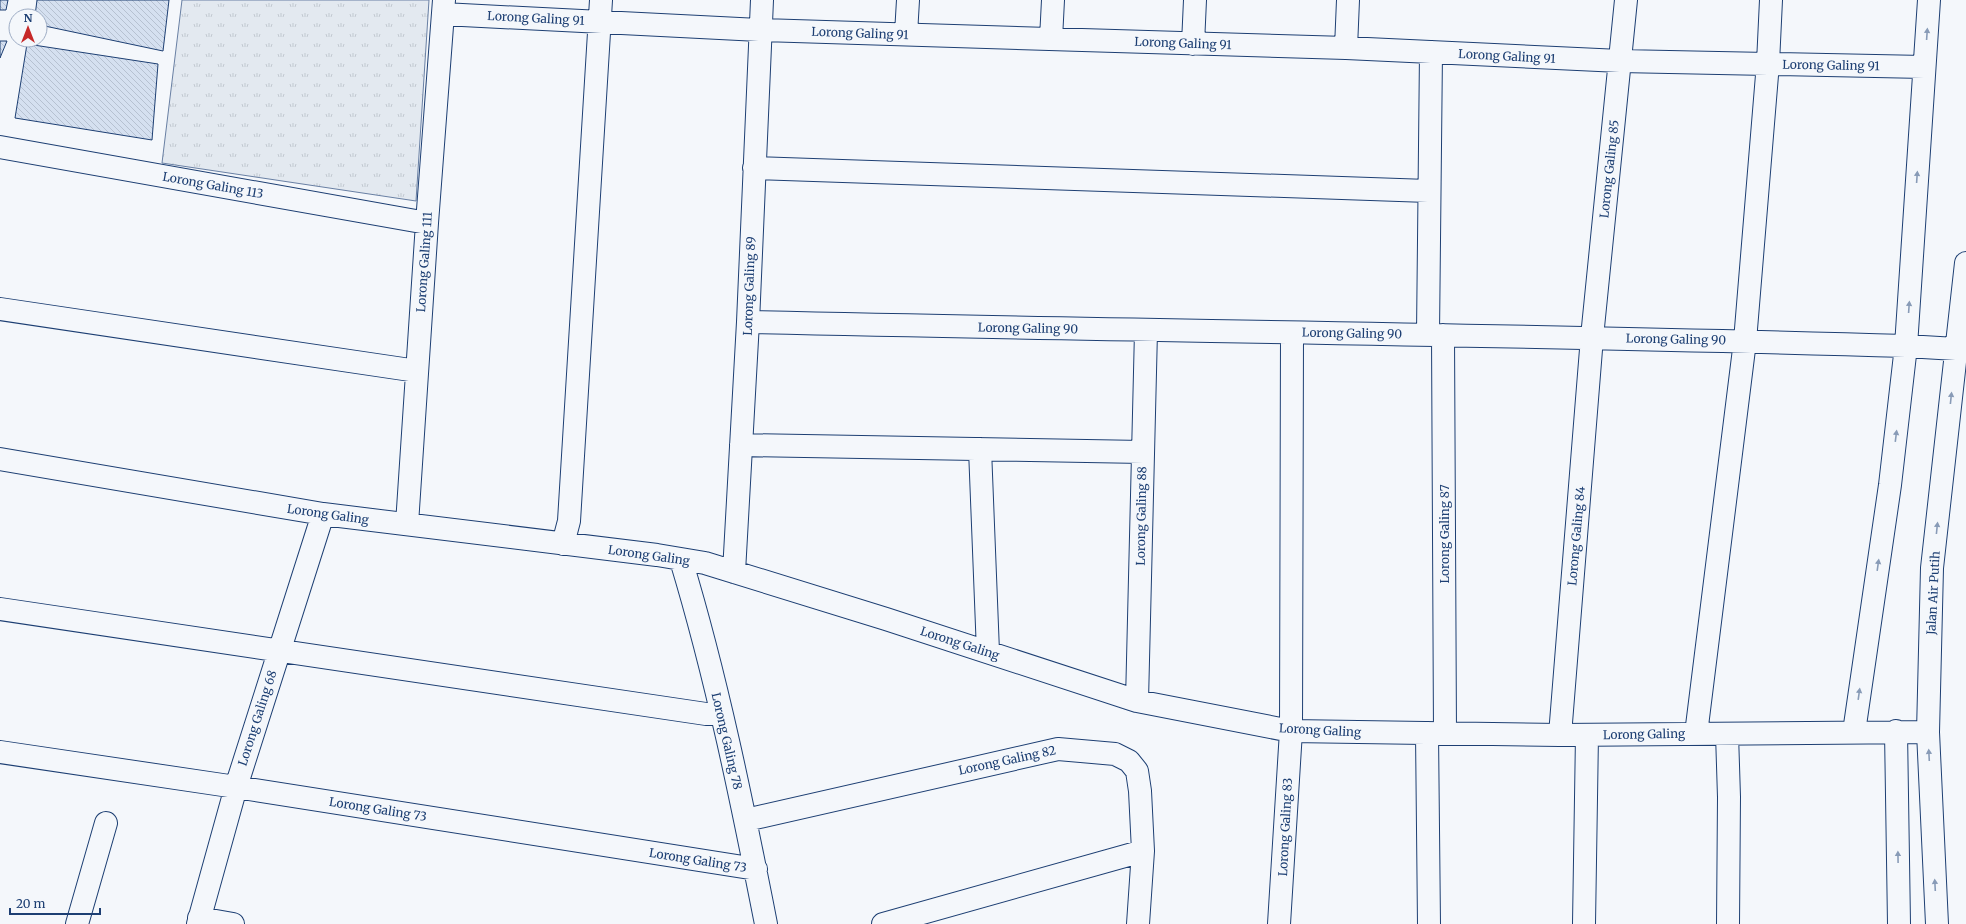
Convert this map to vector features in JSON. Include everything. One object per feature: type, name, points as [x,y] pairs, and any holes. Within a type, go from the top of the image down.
[{"type":"street","name":"Lorong Galing 89","points":[[734,572],[748,322],[759,30],[762,0]]},
{"type":"street","points":[[906,34],[908,0]]},
{"type":"street","points":[[1051,39],[1053,0]]},
{"type":"street","points":[[1193,44],[1195,0]]},
{"type":"street","points":[[1346,48],[1348,0]]},
{"type":"street","name":"Lorong Galing 85","points":[[1592,337],[1626,0]]},
{"type":"street","points":[[1696,734],[1745,341],[1768,63],[1771,0]]},
{"type":"street","points":[[1854,732],[1890,485],[1906,346],[1929,0]]},
{"type":"street","name":"Lorong Galing 91","points":[[443,7],[601,11],[759,30],[1346,48],[1620,61],[1924,67]]},
{"type":"street","name":"Lorong Galing 111","points":[[407,524],[443,7]]},
{"type":"street","points":[[563,544],[569,521],[601,11]]},
{"type":"street","name":"Lorong Galing 87","points":[[1429,924],[1436,733],[1436,335],[1428,191],[1432,52]]},
{"type":"street","name":"Lorong Galing 113","points":[[0,146],[427,223]]},
{"type":"street","points":[[754,168],[779,167],[1428,191]]},
{"type":"street","name":"Jalan Air Putih","points":[[1937,924],[1928,732],[1932,568],[1966,263]]},
{"type":"street","points":[[0,309],[417,370]]},
{"type":"street","name":"Lorong Galing 90","points":[[748,322],[1146,331],[1592,337],[1906,346],[1956,349]]},
{"type":"street","name":"Lorong Galing 88","points":[[1137,701],[1146,331]]},
{"type":"street","name":"Lorong Galing 83","points":[[1279,924],[1291,731],[1292,333]]},
{"type":"street","name":"Lorong Galing 84","points":[[1560,735],[1592,337]]},
{"type":"street","points":[[741,446],[1143,452]]},
{"type":"street","points":[[980,449],[988,652]]},
{"type":"street","name":"Lorong Galing","points":[[0,458],[323,514],[705,563],[988,652],[1137,701],[1291,731],[1560,735],[1896,731],[1928,732]]},
{"type":"street","name":"Lorong Galing 68","points":[[199,921],[236,787],[323,514]]},
{"type":"street","name":"Lorong Galing 78","points":[[681,560],[697,612],[746,820],[766,924]]},
{"type":"street","points":[[0,609],[279,649],[706,714],[721,714]]},
{"type":"street","points":[[1896,731],[1899,924]]},
{"type":"street","points":[[1726,734],[1728,797],[1728,924]]},
{"type":"street","points":[[1584,924],[1587,735]]},
{"type":"street","name":"Lorong Galing 82","points":[[746,820],[1058,749],[1115,754],[1129,761],[1137,772],[1140,791],[1143,851],[1138,924]]},
{"type":"street","name":"Lorong Galing 73","points":[[0,752],[236,787],[756,869]]},
{"type":"street","points":[[77,924],[106,823]]},
{"type":"street","points":[[883,924],[1143,851]]},
{"type":"street","points":[[199,921],[233,924]]},
{"type":"green space","points":[[182,0],[429,0],[416,201],[162,163]]},
{"type":"building","points":[[0,0],[8,0],[6,10],[0,10]]},
{"type":"building","points":[[37,0],[169,0],[163,51],[48,27],[48,8],[36,8]]},
{"type":"building","points":[[0,41],[7,41],[0,58]]},
{"type":"building","points":[[48,47],[158,64],[152,140],[15,118],[26,48]]}]
